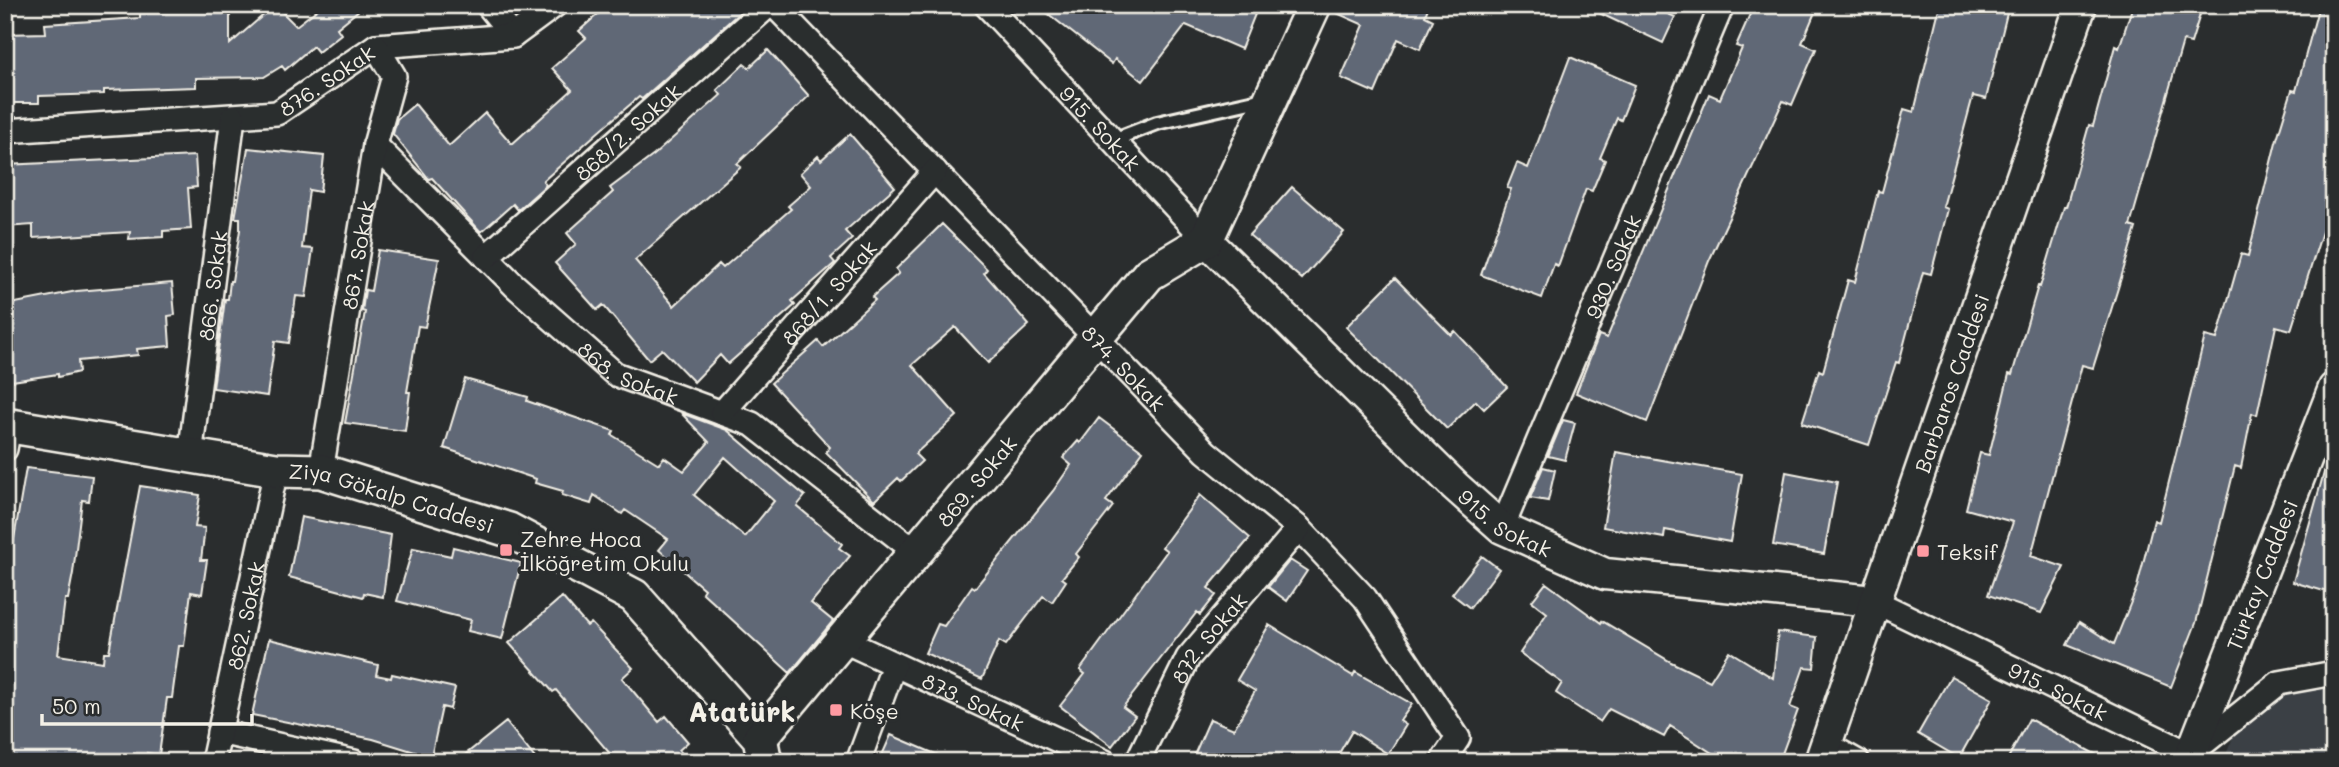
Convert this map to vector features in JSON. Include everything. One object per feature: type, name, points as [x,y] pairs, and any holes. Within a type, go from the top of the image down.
[{"type":"main road","points":[[1206,240],[1314,5]]},
{"type":"main road","name":"869. Sokak","points":[[762,750],[842,640],[1149,274],[1206,240]]},
{"type":"main road","name":"Ziya Gökalp Caddesi","points":[[7,434],[190,456],[276,470],[321,471],[509,530],[634,596],[762,750]]},
{"type":"street","points":[[488,5],[513,36],[555,5]]},
{"type":"street","name":"874. Sokak","points":[[772,5],[1206,452],[1299,528],[1365,598],[1458,738],[1442,762]]},
{"type":"street","name":"868/2. Sokak","points":[[486,257],[772,5]]},
{"type":"street","name":"915. Sokak","points":[[986,5],[1206,240],[1455,486],[1502,528],[1605,574],[1874,601],[2189,758]]},
{"type":"street","name":"930. Sokak","points":[[1502,528],[1722,5]]},
{"type":"street","name":"Barbaros Caddesi","points":[[1823,753],[2081,5]]},
{"type":"street","name":"876. Sokak","points":[[5,131],[277,113],[376,46],[513,36]]},
{"type":"street","name":"867. Sokak","points":[[321,471],[374,145],[394,76],[376,46]]},
{"type":"street","name":"866. Sokak","points":[[190,456],[233,117]]},
{"type":"street","name":"868. Sokak","points":[[374,145],[486,257],[615,374],[752,424],[916,552]]},
{"type":"street","name":"868/1. Sokak","points":[[722,413],[935,172]]},
{"type":"street","name":"Türkay Caddesi","points":[[2189,758],[2334,388]]},
{"type":"street","name":"862. Sokak","points":[[213,762],[276,470]]},
{"type":"street","name":"872. Sokak","points":[[1138,762],[1188,658],[1299,528]]},
{"type":"street","name":"873. Sokak","points":[[842,640],[1105,762]]},
{"type":"street","points":[[858,762],[894,665]]},
{"type":"street","points":[[2189,758],[2279,683],[2334,673]]},
{"type":"street","points":[[219,732],[354,762]]},
{"type":"street","points":[[1823,753],[1858,762]]},
{"type":"lane","points":[[1112,140],[1157,123],[1271,97]]},
{"type":"shaded area","points":[[2334,684],[2334,762],[2223,762],[2235,732],[2284,693]]},
{"type":"building","points":[[275,5],[296,26],[323,5],[365,5],[337,28],[341,34],[318,52],[313,46],[285,70],[282,66],[264,77],[196,78],[196,87],[104,90],[104,94],[39,96],[39,103],[5,103],[5,34],[46,33],[45,24],[140,18],[140,13],[230,10],[230,44]]},
{"type":"building","points":[[608,5],[748,5],[642,99],[639,97],[543,181],[546,185],[518,210],[513,204],[481,232],[432,178],[429,179],[393,134],[397,119],[415,104],[449,146],[485,113],[512,144],[572,90],[552,68],[586,38],[579,31]]},
{"type":"building","points":[[1037,5],[1255,5],[1252,13],[1255,14],[1241,49],[1186,25],[1143,81],[1115,59],[1112,64]]},
{"type":"building","points":[[1333,5],[1429,5],[1425,16],[1433,20],[1420,49],[1398,39],[1375,93],[1341,78],[1364,25],[1332,11]]},
{"type":"building","points":[[1582,5],[1649,5],[1675,17],[1663,43]]},
{"type":"building","points":[[1754,5],[1818,5],[1802,43],[1816,49],[1792,105],[1783,101],[1709,261],[1647,422],[1576,393],[1599,335],[1607,338],[1709,94],[1720,99],[1742,48],[1736,46]]},
{"type":"building","points":[[1940,5],[2009,5],[1986,99],[1973,96],[1943,207],[1948,209],[1931,274],[1923,272],[1899,363],[1896,362],[1869,445],[1802,423],[1819,370],[1823,372],[1848,280],[1855,282],[1878,191],[1882,192],[1904,109],[1914,112]]},
{"type":"building","points":[[2133,5],[2203,5],[2191,43],[2183,41],[2130,226],[2136,228],[2118,288],[2093,368],[2082,365],[2060,447],[2031,556],[2064,567],[2041,613],[1988,595],[2013,522],[1966,509],[1980,453],[1989,455],[2009,374],[2012,375],[2038,286],[2040,287],[2066,207],[2089,125],[2093,126],[2115,46],[2119,48]]},
{"type":"building","points":[[2319,5],[2334,5],[2334,194],[2291,330],[2276,326],[2257,415],[2252,413],[2241,468],[2235,466],[2196,623],[2171,687],[2067,645],[2079,622],[2114,644],[2137,587],[2154,520],[2159,522],[2205,336],[2217,339],[2241,254],[2248,256],[2276,142],[2292,90],[2296,91]]},
{"type":"building","points":[[768,50],[809,96],[737,164],[741,167],[635,260],[674,306],[719,264],[723,268],[791,209],[788,206],[811,186],[800,173],[818,156],[821,160],[850,134],[895,187],[845,231],[852,239],[831,258],[835,263],[792,301],[795,305],[728,364],[720,355],[694,382],[662,349],[649,360],[603,305],[597,310],[555,263],[576,244],[567,233],[613,192],[610,188],[654,155],[721,95],[717,90],[744,64],[749,68]]},
{"type":"building","points":[[1570,57],[1635,85],[1621,120],[1617,118],[1600,158],[1605,160],[1592,191],[1586,189],[1558,266],[1554,264],[1542,298],[1481,275],[1511,189],[1507,188],[1517,163],[1528,168]]},
{"type":"building","points":[[248,148],[324,156],[320,192],[309,190],[302,248],[313,249],[306,297],[296,296],[289,343],[275,341],[267,396],[213,388],[225,299],[228,299],[232,281],[240,230],[240,218],[235,218]]},
{"type":"building","points":[[195,156],[197,187],[188,188],[191,229],[163,231],[163,237],[129,239],[130,232],[33,238],[33,225],[5,227],[5,165]]},
{"type":"building","points":[[1292,187],[1344,232],[1302,279],[1249,235]]},
{"type":"building","points":[[942,224],[987,269],[984,273],[1029,325],[988,363],[955,327],[912,365],[957,416],[915,454],[922,461],[901,481],[898,478],[874,501],[826,452],[830,447],[771,383],[818,341],[823,347],[875,300],[872,297],[899,273],[896,269]]},
{"type":"building","points":[[378,250],[439,259],[425,327],[418,326],[407,392],[410,392],[405,431],[345,423],[365,312],[362,311],[365,290],[371,291]]},
{"type":"building","points":[[1395,278],[1451,335],[1455,331],[1507,387],[1484,409],[1476,401],[1447,429],[1346,327]]},
{"type":"building","points":[[172,283],[175,315],[168,316],[170,346],[137,349],[138,355],[78,361],[79,372],[58,377],[58,374],[12,381],[5,338],[5,305],[77,291]]},
{"type":"building","points":[[465,379],[528,397],[527,401],[614,431],[612,435],[659,464],[664,457],[684,471],[709,442],[681,413],[727,430],[805,496],[797,506],[842,544],[839,548],[850,556],[811,603],[833,621],[790,673],[702,592],[704,589],[659,550],[668,539],[625,510],[622,514],[594,495],[591,504],[562,495],[563,491],[535,483],[536,479],[444,448]],"holes":[[[725,457],[774,501],[745,537],[694,495]]]},
{"type":"building","points":[[1099,418],[1143,451],[1106,501],[1113,506],[1076,554],[1079,557],[1062,578],[1066,581],[1052,602],[1043,596],[1006,645],[999,641],[982,679],[925,653],[938,624],[944,626],[972,586],[975,588],[1053,491],[1071,465],[1063,458],[1078,441],[1080,443]]},
{"type":"building","points":[[1563,420],[1575,423],[1565,460],[1548,456]]},
{"type":"building","points":[[1616,452],[1742,474],[1730,542],[1665,530],[1664,538],[1603,527]]},
{"type":"building","points":[[2327,462],[2334,463],[2334,594],[2293,582]]},
{"type":"building","points":[[1543,467],[1555,470],[1548,501],[1530,498]]},
{"type":"building","points":[[26,468],[92,476],[89,501],[82,500],[73,573],[68,599],[65,599],[58,655],[103,662],[104,652],[109,652],[140,486],[200,495],[195,527],[205,528],[201,560],[207,560],[202,594],[191,592],[184,646],[179,646],[172,698],[167,698],[159,755],[147,753],[146,762],[5,762],[5,592]]},
{"type":"building","points":[[1786,472],[1837,482],[1824,554],[1773,545]]},
{"type":"building","points":[[1200,495],[1250,538],[1208,588],[1216,595],[1200,615],[1197,612],[1123,707],[1135,716],[1112,746],[1060,706],[1085,674],[1080,670],[1167,551],[1162,547]]},
{"type":"building","points":[[301,517],[391,535],[383,597],[364,593],[363,597],[289,577]]},
{"type":"building","points":[[453,547],[521,563],[502,639],[468,631],[471,620],[397,601],[413,548],[451,556]]},
{"type":"building","points":[[1482,556],[1499,569],[1470,608],[1452,594]]},
{"type":"building","points":[[1290,560],[1307,571],[1287,601],[1268,587]]},
{"type":"building","points":[[1546,583],[1601,623],[1602,621],[1671,662],[1710,681],[1729,651],[1773,678],[1778,632],[1817,637],[1814,668],[1804,667],[1790,707],[1798,710],[1779,762],[1726,762],[1670,726],[1664,737],[1609,709],[1600,722],[1556,693],[1562,683],[1520,653],[1547,613],[1532,601]]},
{"type":"building","points":[[562,597],[587,626],[591,623],[633,668],[622,678],[659,722],[666,716],[688,742],[679,750],[689,762],[617,762],[556,690],[553,692],[509,643]]},
{"type":"building","points":[[1269,625],[1353,676],[1355,672],[1412,704],[1400,721],[1406,725],[1388,754],[1352,731],[1334,762],[1191,762],[1210,719],[1234,729],[1255,691],[1237,680]]},
{"type":"building","points":[[269,639],[378,665],[376,675],[391,678],[392,674],[455,688],[450,709],[442,707],[431,757],[373,739],[252,715]]},
{"type":"building","points":[[1951,676],[1992,699],[1959,758],[1918,734]]},
{"type":"building","points":[[2029,719],[2110,762],[2006,762]]},
{"type":"building","points":[[506,722],[538,762],[456,762]]},
{"type":"building","points":[[891,735],[954,762],[879,762]]},
{"type":"place","name":"Zehre Hoca İlköğretim Okulu","points":[[506,550]]},
{"type":"place","name":"Teksif","points":[[1923,551]]},
{"type":"place","name":"Köşe","points":[[836,710]]},
{"type":"district","name":"Atatürk","points":[[742,711]]}]
